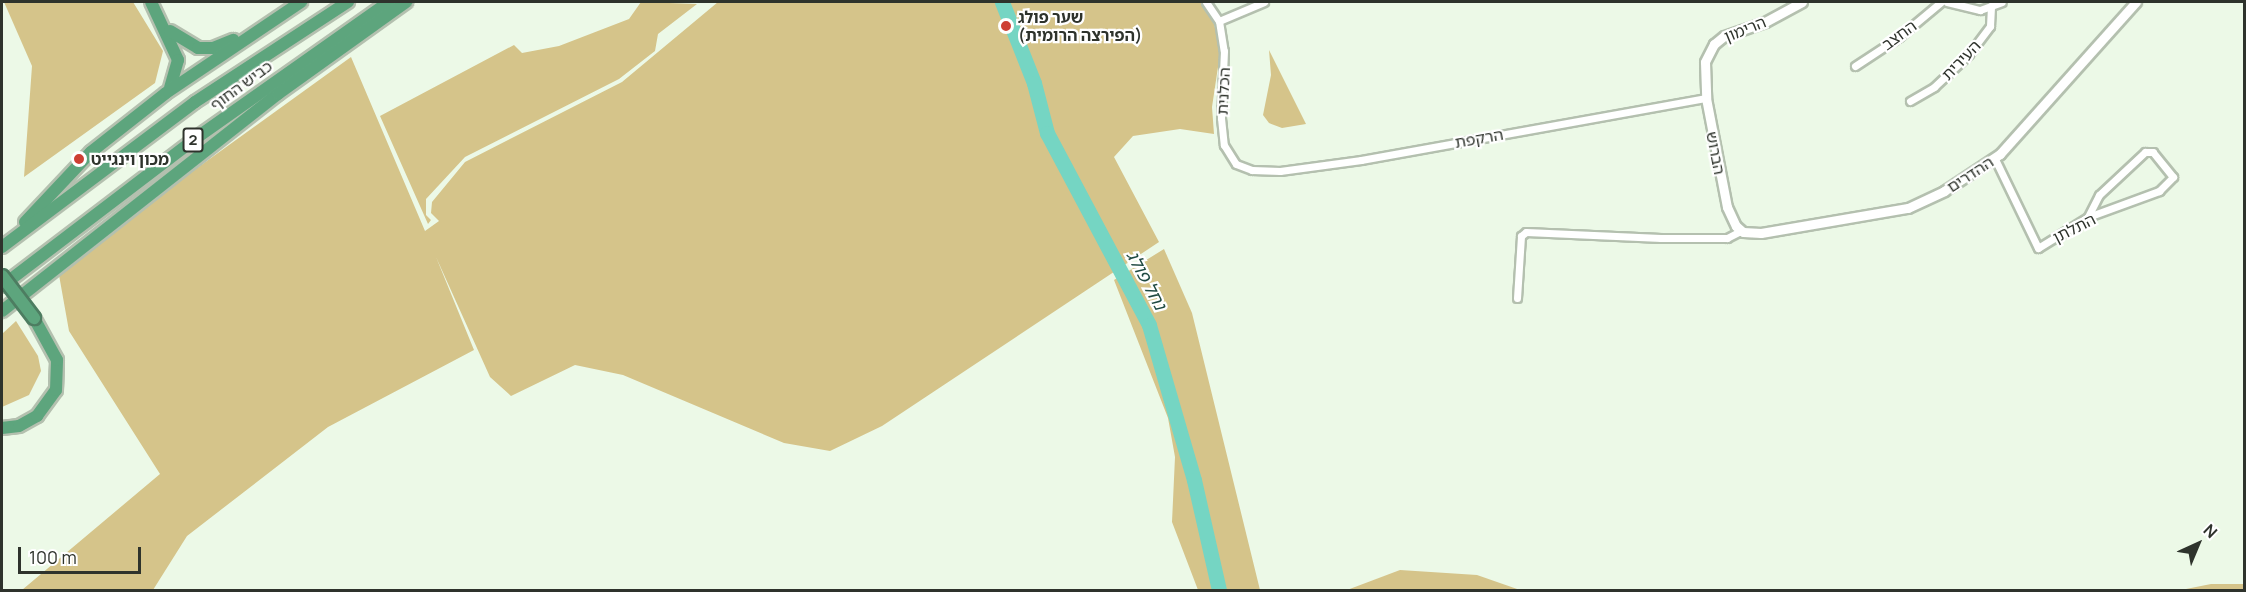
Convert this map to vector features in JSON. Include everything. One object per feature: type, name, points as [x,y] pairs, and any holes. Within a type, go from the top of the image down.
[{"type":"highway","points":[[151,2],[165,25],[178,60],[176,78],[166,93]]},
{"type":"highway","points":[[3,246],[84,158],[166,93],[253,31],[301,2]]},
{"type":"highway","name":"כביש החוף","points":[[3,246],[195,102],[348,2]]},
{"type":"highway","name":"כביש החוף","points":[[2,286],[199,136],[389,2]]},
{"type":"highway","points":[[2,311],[278,94],[406,2]]},
{"type":"highway","points":[[165,25],[179,39],[198,48],[213,48],[253,31]]},
{"type":"highway","points":[[2,276],[33,318],[57,360],[56,390],[37,416],[19,426],[2,429]]},
{"type":"street","name":"הכלנית","points":[[1206,2],[1218,21],[1224,51],[1221,118],[1224,144],[1236,164],[1252,170]]},
{"type":"street","points":[[1218,21],[1264,2]]},
{"type":"street","name":"הרימון","points":[[1704,71],[1708,55],[1719,39],[1765,22],[1802,2]]},
{"type":"street","name":"החצב","points":[[1855,66],[1899,38],[1941,2]]},
{"type":"street","points":[[1947,2],[1980,10],[2002,2]]},
{"type":"street","name":"ההדרים","points":[[1741,231],[1761,233],[1908,208],[1939,195],[1995,159],[2136,2]]},
{"type":"street","name":"העירית","points":[[1910,100],[1934,87],[1969,54],[1990,26],[1991,6]]},
{"type":"street","name":"הברוש","points":[[1704,71],[1706,98],[1727,207],[1741,231]]},
{"type":"street","name":"הרקפת","points":[[1252,170],[1280,171],[1361,160],[1706,98]]},
{"type":"street","name":"התלתן","points":[[1995,159],[2038,248],[2088,218],[2168,186],[2172,174],[2153,152],[2145,152],[2099,195],[2088,218]]},
{"type":"street","points":[[1517,298],[1521,236],[1526,232],[1661,238],[1727,238],[1741,231]]},
{"type":"shaded area","points":[[4,2],[133,2],[163,51],[155,83],[24,177],[32,66]]},
{"type":"shaded area","points":[[641,2],[697,4],[658,34],[655,51],[619,79],[465,157],[426,199],[426,215],[431,220],[428,224],[380,116],[514,45],[522,53],[559,46],[629,19]]},
{"type":"shaded area","points":[[718,2],[1207,2],[1221,47],[1212,107],[1214,134],[1180,129],[1133,136],[1114,157],[1159,242],[882,426],[830,451],[784,443],[623,375],[575,365],[511,396],[490,377],[436,257],[474,350],[328,427],[187,536],[153,590],[22,590],[160,474],[69,331],[59,275],[114,228],[351,57],[425,231],[439,221],[431,213],[432,202],[465,162],[622,82]]},
{"type":"shaded area","points":[[1269,50],[1306,124],[1282,128],[1269,123],[1263,115],[1271,75]]},
{"type":"shaded area","points":[[1164,249],[1192,313],[1260,590],[1198,590],[1172,522],[1175,457],[1168,418],[1114,280]]},
{"type":"shaded area","points":[[16,321],[38,356],[41,371],[29,395],[2,407],[2,334]]},
{"type":"shaded area","points":[[1400,570],[1477,575],[1520,590],[1347,590]]},
{"type":"shaded area","points":[[2211,584],[2244,584],[2244,590],[2181,590]]},
{"type":"waterway","name":"נחל פולג","points":[[1002,2],[1034,83],[1047,133],[1149,325],[1194,480],[1219,590]]},
{"type":"place","name":"שער פולג (הפירצה הרומית)","points":[[1006,26]]},
{"type":"place","name":"מכון וינגייט","points":[[79,159]]}]
